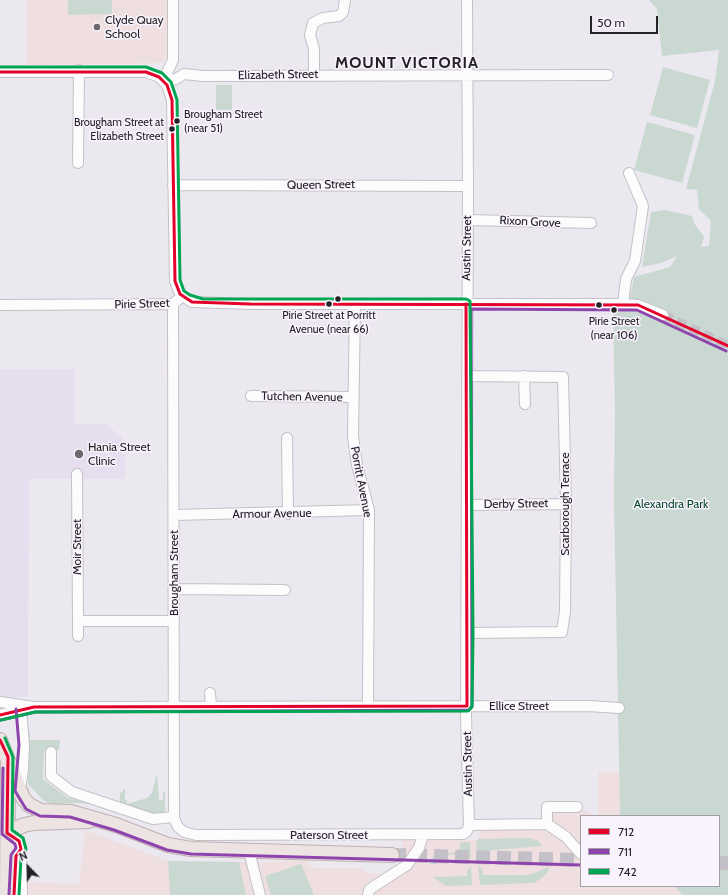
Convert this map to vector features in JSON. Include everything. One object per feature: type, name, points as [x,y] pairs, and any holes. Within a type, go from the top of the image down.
[{"type":"highway","name":"Paterson Street","points":[[0,740],[26,802],[35,809],[49,812],[71,812],[177,847],[249,851],[392,855]]},
{"type":"highway","points":[[7,895],[8,757]]},
{"type":"highway","name":"Paterson Street","points":[[7,833],[24,825],[34,823],[99,820]]},
{"type":"street","points":[[163,81],[173,60],[173,0]]},
{"type":"street","points":[[314,75],[314,50],[310,35],[312,23],[323,18],[339,16],[343,12],[345,0]]},
{"type":"street","name":"Austin Street","points":[[467,0],[466,76],[468,220],[466,304],[468,376],[468,828]]},
{"type":"street","points":[[78,70],[78,163]]},
{"type":"street","points":[[0,72],[78,70],[146,72],[155,74],[163,81],[168,88],[172,100],[175,281],[177,289],[183,297]]},
{"type":"street","name":"Elizabeth Street","points":[[163,81],[176,78],[184,74],[203,76],[466,76],[608,74]]},
{"type":"street","points":[[623,304],[626,279],[635,261],[643,206],[629,173]]},
{"type":"street","name":"Queen Street","points":[[173,185],[468,186]]},
{"type":"street","name":"Rixon Grove","points":[[468,220],[592,223]]},
{"type":"street","name":"Pirie Street","points":[[0,305],[173,304],[183,297],[192,302],[202,304],[623,304],[638,305],[663,315]]},
{"type":"street","name":"Brougham Street","points":[[173,304],[174,817]]},
{"type":"street","name":"Porritt Avenue","points":[[355,304],[353,397],[354,449],[369,510],[368,707]]},
{"type":"street","name":"Scarborough Terrace","points":[[468,376],[561,377],[564,380],[566,504],[565,611],[562,632],[468,633]]},
{"type":"street","points":[[524,376],[525,404]]},
{"type":"street","name":"Tutchen Avenue","points":[[251,396],[353,397]]},
{"type":"street","points":[[287,438],[288,514]]},
{"type":"street","name":"Moir Street","points":[[77,474],[78,636]]},
{"type":"street","name":"Derby Street","points":[[467,505],[566,504]]},
{"type":"street","name":"Armour Avenue","points":[[174,515],[288,514],[369,510]]},
{"type":"street","points":[[174,589],[285,590]]},
{"type":"street","points":[[78,621],[174,621]]},
{"type":"street","points":[[210,693],[211,707]]},
{"type":"street","name":"Ellice Street","points":[[0,702],[34,707],[588,706],[619,708]]},
{"type":"street","name":"Ellice Street","points":[[0,715],[34,707]]},
{"type":"street","points":[[20,790],[24,753],[22,709]]},
{"type":"street","points":[[51,752],[51,776],[72,792],[154,820],[174,817]]},
{"type":"street","points":[[577,807],[547,807],[547,824],[566,837],[580,853]]},
{"type":"street","name":"Paterson Street","points":[[174,817],[180,830],[190,834],[458,835],[468,828],[547,824]]},
{"type":"street","points":[[7,833],[19,842],[21,849],[22,895]]},
{"type":"street","points":[[368,895],[369,890],[373,887],[408,865],[419,848],[423,835]]},
{"type":"street","points":[[14,895],[14,864],[16,856],[21,849]]},
{"type":"street","points":[[249,851],[260,895]]},
{"type":"shaded area","name":"Clyde Quay School","points":[[27,0],[167,0],[168,55],[164,61],[157,63],[27,65]]},
{"type":"shaded area","points":[[0,369],[75,369],[75,424],[106,424],[122,438],[123,454],[125,455],[125,479],[29,479],[28,697],[0,697]]},
{"type":"shaded area","points":[[598,772],[619,773],[620,815],[598,815]]},
{"type":"shaded area","points":[[551,808],[579,808],[594,815],[580,815],[580,887],[676,887],[682,895],[28,895],[28,882],[79,884],[85,830],[168,861],[259,862],[308,860],[309,865],[313,868],[361,868],[367,873],[382,874],[402,863],[402,840],[478,840],[480,828],[545,828]]},
{"type":"green space","points":[[68,0],[112,0],[112,14],[68,15]]},
{"type":"green space","name":"Alexandra Park","points":[[649,0],[728,0],[728,895],[682,895],[676,887],[720,887],[720,815],[620,815],[614,498],[615,408],[613,312],[628,308],[634,277],[670,267],[677,256],[661,263],[642,267],[651,212],[665,210],[692,216],[694,223],[704,237],[701,247],[709,246],[711,221],[699,209],[697,190],[686,189],[715,81],[719,50],[662,56],[657,9]]},
{"type":"green space","points":[[663,67],[710,80],[697,128],[650,115]]},
{"type":"green space","points":[[216,85],[232,85],[232,110],[216,110]]},
{"type":"green space","points":[[647,122],[695,135],[682,183],[634,170]]},
{"type":"green space","points":[[28,733],[30,733],[30,740],[60,740],[59,750],[44,751],[43,779],[68,798],[108,807],[81,803],[53,804],[44,801],[28,784]]},
{"type":"green space","points":[[157,773],[159,800],[163,800],[163,792],[165,791],[165,814],[147,814],[120,803],[120,793],[123,792],[123,789],[125,789],[125,800],[127,800],[127,804],[147,798],[152,793]]},
{"type":"green space","points":[[530,838],[539,841],[542,846],[482,851],[481,856],[478,859],[476,841],[478,839]]},
{"type":"green space","points":[[461,842],[470,842],[471,859],[467,857],[466,853],[438,856],[437,864],[429,864],[432,862],[430,859],[432,859],[434,855],[443,850],[448,853],[458,852]]},
{"type":"green space","points":[[168,861],[239,862],[246,895],[170,895]]},
{"type":"green space","points":[[301,864],[314,895],[271,895],[265,876]]},
{"type":"green space","points":[[478,866],[482,869],[483,875],[526,875],[548,867],[549,870],[543,877],[534,883],[480,885]]},
{"type":"green space","points":[[471,867],[472,885],[446,886],[433,877],[467,876],[467,870]]},
{"type":"tunnel","points":[[663,315],[728,346]]},
{"type":"tunnel","points":[[392,855],[580,860]]},
{"type":"tunnel","points":[[720,863],[728,863]]},
{"type":"transit line","name":"742","points":[[0,67],[146,67],[162,73],[171,82],[177,100],[180,280],[184,291],[190,295],[203,299],[466,299],[470,301],[473,633],[472,707],[468,711],[35,712],[1,720]]},
{"type":"transit line","name":"712","points":[[0,72],[146,72],[159,77],[167,85],[172,100],[175,281],[180,294],[192,302],[250,304],[638,305],[728,346]]},
{"type":"transit line","name":"712","points":[[0,715],[34,707],[467,706],[466,304]]},
{"type":"transit line","name":"711","points":[[1,720],[35,712],[469,710],[472,706],[471,309],[637,310],[726,351]]},
{"type":"transit line","name":"711","points":[[16,709],[19,745],[15,791],[26,809],[40,816],[70,817],[114,830],[167,850],[191,854],[580,865]]},
{"type":"transit line","name":"742","points":[[5,738],[13,757],[12,830],[23,838],[26,849],[21,858],[19,895]]},
{"type":"transit line","name":"712","points":[[0,740],[8,757],[7,833],[19,841],[21,849],[16,856],[14,895]]},
{"type":"transit line","name":"711","points":[[3,768],[2,834],[15,844],[16,848],[11,855],[9,895]]},
{"type":"place","name":"Clyde Quay School","points":[[97,27]]},
{"type":"place","name":"Brougham Street (near 51)","points":[[177,121]]},
{"type":"place","name":"Brougham Street at Elizabeth Street","points":[[172,129]]},
{"type":"place","name":"Pirie Street at Porritt Avenue (near 66)","points":[[329,304]]},
{"type":"place","name":"Pirie Street (near 106)","points":[[614,310]]},
{"type":"place","name":"Hania Street Clinic","points":[[79,454]]},
{"type":"district","name":"MOUNT VICTORIA","points":[[407,63]]}]
